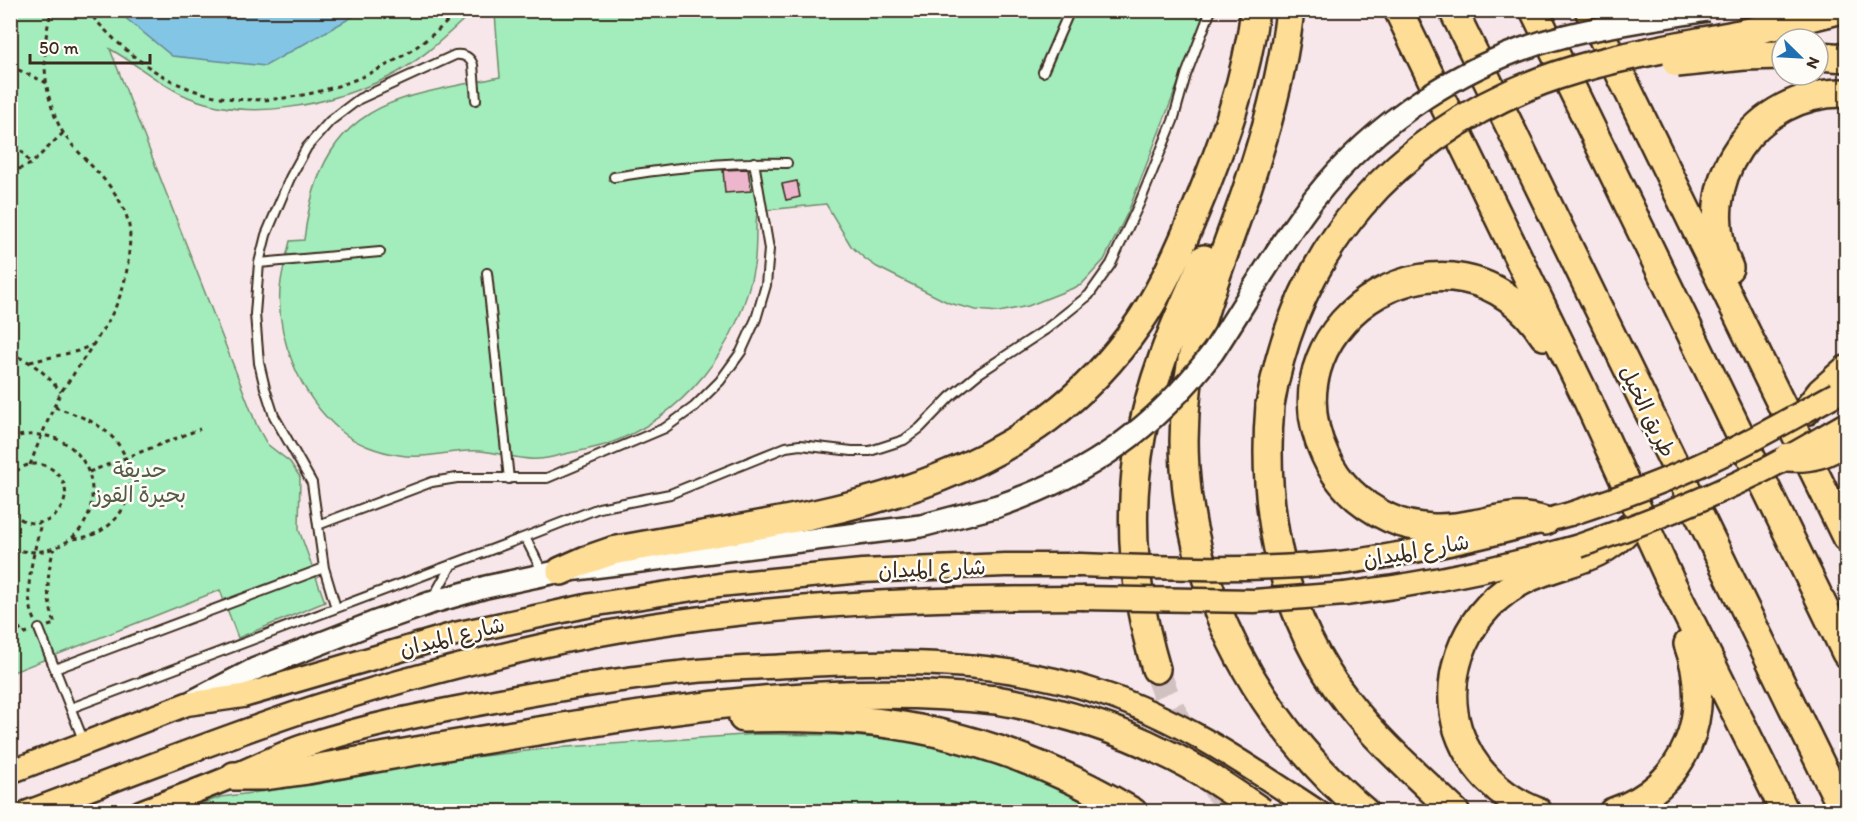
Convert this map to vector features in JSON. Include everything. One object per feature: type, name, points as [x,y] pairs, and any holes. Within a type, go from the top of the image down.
[{"type":"highway","points":[[552,573],[612,551],[786,520],[848,507],[909,490],[959,471],[998,451],[1043,422],[1091,381],[1122,346],[1155,298],[1192,219],[1223,138],[1248,54],[1255,10]]},
{"type":"highway","points":[[1290,10],[1273,101],[1257,157],[1197,336],[1187,400],[1185,464],[1193,529],[1210,592],[1235,651],[1256,688],[1286,732],[1327,777],[1365,812]]},
{"type":"highway","points":[[1398,10],[1586,397],[1669,578],[1785,812]]},
{"type":"highway","name":"طريق الخيل","points":[[1453,10],[1844,812]]},
{"type":"highway","points":[[1534,10],[1846,653]]},
{"type":"highway","points":[[1589,10],[1846,537]]},
{"type":"highway","points":[[1455,812],[1383,742],[1332,681],[1305,632],[1285,578],[1272,522],[1267,464],[1270,405],[1283,347],[1304,291],[1334,239],[1372,192],[1416,153],[1480,110],[1543,81],[1599,64],[1744,45],[1839,10]]},
{"type":"highway","points":[[1744,45],[1770,52]]},
{"type":"highway","points":[[1830,56],[1846,57]]},
{"type":"highway","points":[[1773,386],[1765,346],[1726,263],[1718,214],[1720,189],[1737,150],[1760,124],[1788,105],[1804,98],[1820,94],[1846,93]]},
{"type":"highway","points":[[1156,669],[1141,612],[1133,539],[1136,471],[1146,413],[1166,350],[1273,101]]},
{"type":"highway","points":[[1558,517],[1513,516],[1458,527],[1424,527],[1391,519],[1362,502],[1349,491],[1329,464],[1317,432],[1313,397],[1320,364],[1326,348],[1340,326],[1357,307],[1371,297],[1402,282],[1419,278],[1452,277],[1483,284],[1523,309],[1542,334],[1565,373],[1586,397]]},
{"type":"highway","points":[[1806,411],[1840,384]]},
{"type":"highway","points":[[1788,457],[1819,455],[1846,441]]},
{"type":"highway","points":[[1817,477],[1830,492],[1846,518]]},
{"type":"highway","points":[[1538,812],[1498,790],[1468,753],[1456,723],[1453,691],[1454,675],[1463,644],[1479,617],[1494,600],[1512,586],[1581,552],[1603,550],[1629,528]]},
{"type":"highway","points":[[1613,812],[1636,802],[1662,782],[1682,756],[1695,725],[1699,693],[1698,676],[1689,645],[1673,610],[1669,578]]},
{"type":"highway","points":[[234,776],[263,776],[307,770],[625,717],[732,702],[834,695],[931,695],[996,700],[1059,713],[1130,736],[1197,769],[1262,812]]},
{"type":"highway","points":[[625,717],[821,718],[877,722],[921,729],[954,736],[1018,756],[1079,782],[1133,812]]},
{"type":"main road","points":[[187,704],[255,669],[430,603],[486,587],[552,573],[921,526],[998,506],[1056,484],[1109,454],[1156,417],[1213,352],[1314,200],[1359,150],[1410,108],[1468,73],[1530,46],[1596,29],[1708,10]]},
{"type":"main road","name":"شارع الميدان","points":[[10,772],[187,704],[243,696],[455,634],[527,617],[644,596],[719,585],[862,571],[993,566],[1236,569],[1340,563],[1454,544],[1558,517],[1663,481],[1753,440],[1806,411]]},
{"type":"main road","points":[[1629,528],[1709,496],[1788,457],[1846,424]]},
{"type":"main road","name":"شارع الميدان","points":[[28,812],[269,723],[408,679],[543,646],[708,618],[932,599],[1082,598],[1254,601],[1345,594],[1413,585],[1581,552]]},
{"type":"main road","points":[[140,812],[234,776],[275,757],[338,736],[469,706],[681,672],[893,662],[1000,669],[1080,686],[1136,705],[1230,753],[1318,812]]},
{"type":"lane","points":[[1043,72],[1070,10]]},
{"type":"lane","points":[[71,708],[599,508],[670,494],[786,447],[800,445],[852,452],[870,451],[904,440],[920,428],[960,389],[994,363],[1060,320],[1097,285],[1111,264],[1140,202],[1173,121],[1186,75],[1211,10]]},
{"type":"lane","points":[[336,608],[324,568],[312,483],[274,416],[259,363],[255,314],[259,263],[266,234],[290,178],[307,147],[330,121],[359,99],[461,54],[471,60],[473,65],[476,100]]},
{"type":"lane","points":[[318,525],[432,482],[457,478],[547,478],[665,428],[694,407],[720,381],[741,352],[756,319],[766,285],[769,249],[754,162]]},
{"type":"lane","points":[[614,177],[690,166],[754,162],[787,163]]},
{"type":"lane","points":[[259,263],[380,252]]},
{"type":"lane","points":[[487,273],[509,479]]},
{"type":"lane","points":[[525,537],[552,573]]},
{"type":"lane","points":[[430,603],[452,564]]},
{"type":"lane","points":[[55,669],[324,568]]},
{"type":"lane","points":[[39,629],[85,743]]},
{"type":"path","points":[[30,465],[61,392],[117,308],[126,280],[129,226],[122,205],[63,133],[52,110],[47,83],[45,49],[52,10]]},
{"type":"path","points":[[87,10],[125,49],[161,75],[195,91],[232,99],[269,100],[305,95],[350,82],[392,62],[431,36],[459,10]]},
{"type":"path","points":[[10,66],[47,83]]},
{"type":"path","points":[[10,172],[31,164],[63,133]]},
{"type":"path","points":[[10,136],[31,164]]},
{"type":"path","points":[[30,362],[94,345]]},
{"type":"path","points":[[10,354],[30,362],[48,376],[61,392]]},
{"type":"path","points":[[10,565],[13,548],[35,552],[54,548],[70,540],[94,536],[112,524],[124,507],[130,483],[126,458],[110,435],[99,426],[55,407]]},
{"type":"path","points":[[89,472],[200,429]]},
{"type":"path","points":[[10,438],[26,434],[42,434],[62,441],[78,454],[89,472],[92,490],[90,509],[79,531],[70,540]]},
{"type":"path","points":[[10,478],[16,471],[37,464],[52,469],[62,480],[65,495],[60,509],[49,520],[41,522],[19,518],[10,508]]},
{"type":"path","points":[[39,629],[32,614],[29,583],[41,522]]},
{"type":"path","points":[[54,548],[47,579],[50,609],[55,624]]},
{"type":"path","points":[[10,602],[22,634]]},
{"type":"green space","name":"حديقة بحيرة القوز","points":[[11,11],[473,11],[422,56],[387,78],[364,88],[314,103],[263,110],[212,105],[188,97],[168,87],[110,49],[257,426],[267,444],[290,462],[300,477],[299,530],[325,602],[238,638],[220,590],[11,673]]},
{"type":"green space","points":[[498,11],[1205,11],[1128,212],[1104,260],[1081,285],[1028,306],[999,312],[976,310],[949,303],[877,267],[864,258],[851,246],[826,204],[757,211],[754,266],[747,296],[736,324],[704,376],[660,417],[633,433],[605,445],[542,459],[524,459],[480,451],[419,456],[384,452],[354,440],[326,417],[313,401],[293,363],[281,322],[280,301],[282,276],[290,241],[304,240],[313,193],[320,172],[330,153],[343,136],[359,121],[378,109],[402,99],[438,89],[500,77],[495,14]]},
{"type":"green space","points":[[758,734],[835,735],[909,740],[1003,764],[1105,811],[177,812],[221,797],[312,785],[432,762],[552,748]]},
{"type":"water","points":[[117,11],[363,11],[265,66],[172,56]]},
{"type":"building","points":[[748,169],[751,191],[725,193],[723,170]]},
{"type":"building","points":[[797,181],[800,197],[786,200],[782,184]]},
{"type":"tunnel","points":[[1156,669],[1189,744],[1221,796],[1234,812]]}]
